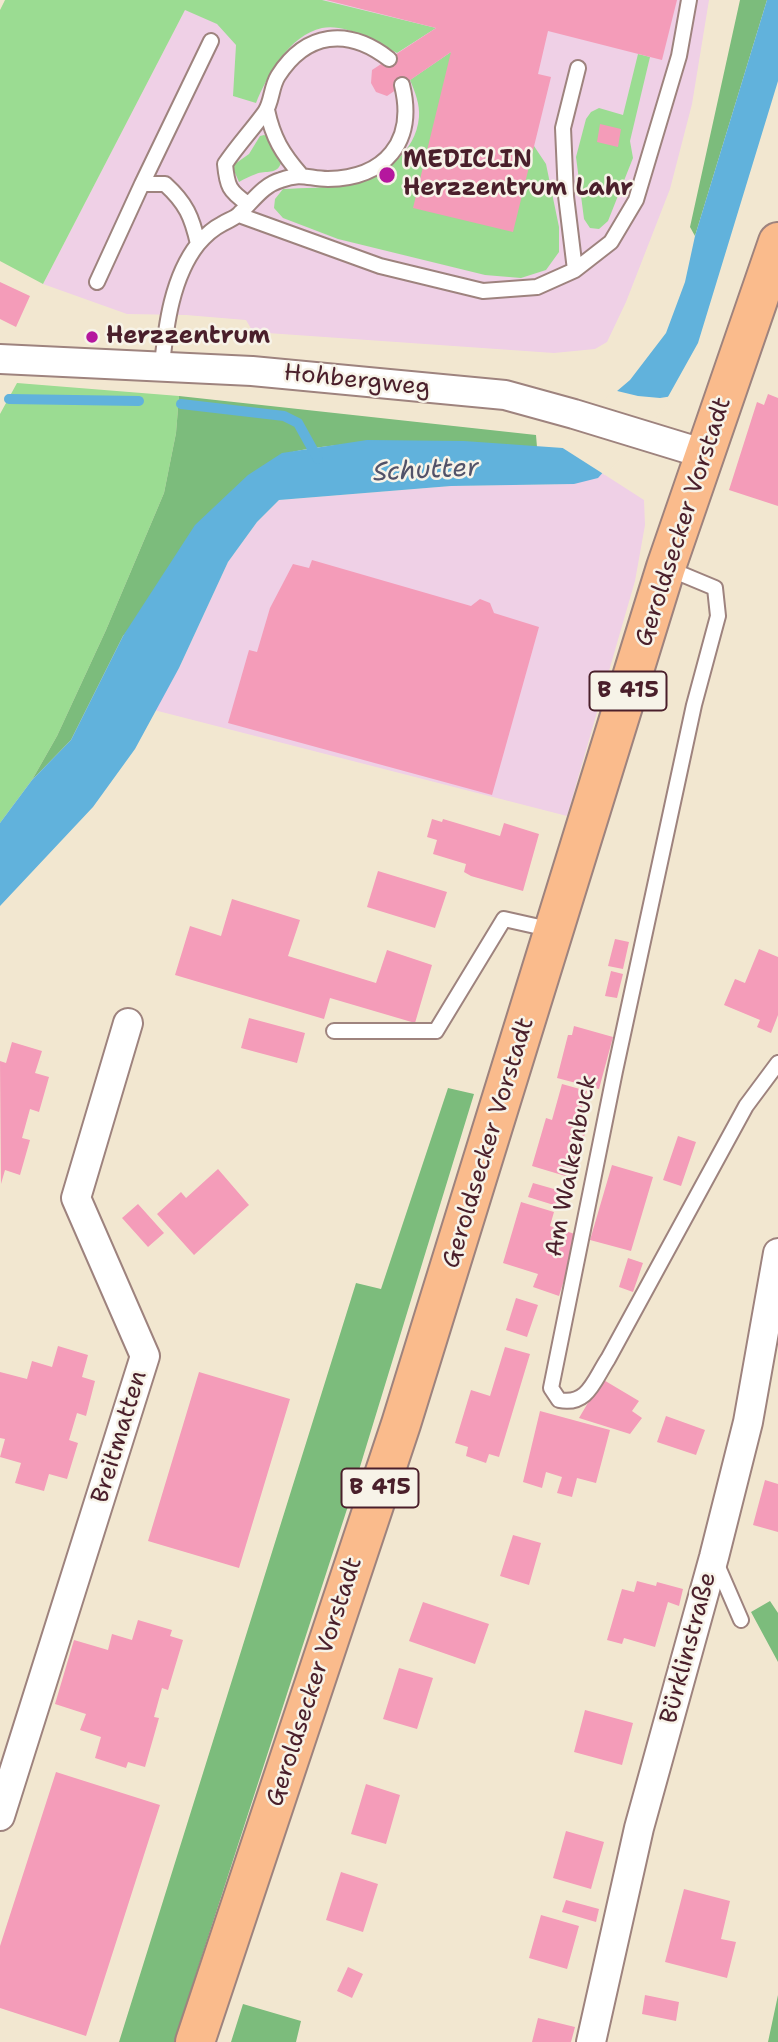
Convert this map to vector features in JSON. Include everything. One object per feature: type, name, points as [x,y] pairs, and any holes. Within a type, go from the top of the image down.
[{"type":"main road","name":"Geroldsecker Vorstadt","points":[[195,2042],[401,1424],[666,567],[778,242]]},
{"type":"street","name":"Hohbergweg","points":[[0,359],[252,371],[505,396],[705,454]]},
{"type":"street","name":"Breitmatten","points":[[0,1816],[145,1356],[76,1198],[128,1023]]},
{"type":"street","name":"Bürklinstraße","points":[[591,2042],[639,1829],[748,1422],[778,1253]]},
{"type":"lane","points":[[388,59],[372,46],[353,39],[331,38],[311,44],[293,56],[276,78],[267,110],[225,164],[226,183],[244,209],[380,266],[483,291],[537,286],[575,270],[611,242],[636,200],[679,56],[689,0]]},
{"type":"lane","points":[[97,282],[211,41]]},
{"type":"lane","points":[[575,270],[566,196],[563,128],[578,68]]},
{"type":"lane","points":[[162,365],[164,340],[181,272],[198,244],[278,180],[300,174],[326,179],[361,175],[384,162],[399,143],[406,123],[406,101],[402,85]]},
{"type":"lane","points":[[267,110],[272,132],[285,157],[300,174]]},
{"type":"lane","points":[[142,184],[165,184],[181,198],[192,220],[198,244]]},
{"type":"lane","name":"Am Walkenbuck","points":[[666,567],[715,588],[718,616],[694,705],[614,1071],[551,1388],[559,1400],[572,1402],[584,1396],[608,1359],[746,1106],[778,1063]]},
{"type":"lane","points":[[334,1031],[436,1031],[504,919],[555,930]]},
{"type":"lane","points":[[714,1557],[741,1620]]},
{"type":"shaded area","name":"MEDICLIN Herzzentrum Lahr","points":[[190,0],[709,0],[692,104],[670,189],[626,302],[607,342],[595,349],[554,353],[253,332],[246,320],[127,314],[43,284]]},
{"type":"shaded area","points":[[602,473],[644,500],[645,525],[635,581],[567,816],[154,710],[179,668],[228,562],[257,522],[279,500],[451,486],[574,484]]},
{"type":"green space","points":[[5,0],[322,0],[436,28],[397,53],[361,34],[341,28],[322,28],[310,32],[299,39],[281,58],[256,103],[233,96],[236,45],[217,24],[185,10],[43,284],[0,261],[0,10]]},
{"type":"green space","points":[[740,0],[767,0],[695,236],[690,227]]},
{"type":"green space","points":[[451,52],[534,146],[546,164],[559,227],[559,252],[546,270],[521,278],[485,275],[338,239],[283,218],[274,208],[275,199],[283,189],[324,187],[361,181],[395,161],[411,142],[419,117],[418,103],[410,80]]},
{"type":"green space","points":[[638,54],[650,57],[630,141],[633,158],[608,221],[599,229],[590,228],[584,219],[576,157],[586,119],[591,112],[599,108],[623,115]]},
{"type":"green space","points":[[260,136],[269,137],[281,163],[279,167],[239,182],[232,166],[249,154]]},
{"type":"green space","points":[[17,383],[179,396],[176,433],[164,493],[106,630],[57,736],[32,780],[0,823],[0,414]]},
{"type":"green space","points":[[179,396],[536,435],[537,447],[456,442],[375,442],[301,450],[282,455],[270,462],[123,636],[71,740],[32,780],[57,736],[106,630],[164,493],[176,433]]},
{"type":"green space","points":[[448,1088],[474,1094],[348,1506],[174,2042],[119,2042],[356,1283],[381,1289]]},
{"type":"green space","points":[[770,1601],[778,1613],[778,1662],[751,1612]]},
{"type":"green space","points":[[778,1995],[778,2042],[768,2042]]},
{"type":"green space","points":[[243,2004],[301,2021],[296,2042],[231,2042]]},
{"type":"water","name":"Schutter","points":[[767,0],[778,0],[778,81],[698,343],[664,404],[598,478],[574,484],[451,486],[279,500],[257,522],[228,562],[179,668],[135,749],[93,807],[0,906],[0,823],[32,780],[71,740],[123,636],[195,525],[248,475],[282,453],[367,440],[464,441],[563,448],[610,397],[630,380],[666,333],[685,282],[695,236]]},
{"type":"pier","points":[[613,390],[638,396],[673,396],[647,431],[605,475],[558,445],[561,445]]},
{"type":"building","points":[[326,0],[677,0],[662,60],[548,31],[538,74],[551,77],[513,232],[413,208],[451,52],[387,96],[376,92],[371,83],[372,70],[436,28]]},
{"type":"building","points":[[600,124],[621,129],[618,147],[597,142]]},
{"type":"building","points":[[0,282],[30,296],[16,327],[0,319]]},
{"type":"building","points":[[768,394],[778,398],[778,506],[729,490],[757,402],[764,405]]},
{"type":"building","points":[[312,560],[471,606],[480,599],[490,603],[494,613],[539,627],[492,795],[228,723],[249,650],[257,652],[270,608],[293,564],[309,568]]},
{"type":"building","points":[[432,819],[442,822],[443,819],[500,836],[504,823],[539,834],[523,891],[471,876],[464,872],[466,864],[433,854],[437,840],[427,837]]},
{"type":"building","points":[[378,871],[447,892],[435,928],[367,907]]},
{"type":"building","points":[[232,899],[300,920],[288,956],[376,983],[387,950],[432,965],[415,1023],[330,998],[324,1019],[175,975],[190,926],[221,936]]},
{"type":"building","points":[[615,939],[629,942],[623,969],[608,966]]},
{"type":"building","points":[[759,949],[778,957],[778,1015],[771,1033],[757,1027],[760,1020],[724,1005],[735,979],[745,983]]},
{"type":"building","points":[[611,971],[623,974],[617,998],[605,996]]},
{"type":"building","points":[[249,1018],[305,1033],[297,1063],[241,1048]]},
{"type":"building","points":[[574,1026],[613,1037],[599,1089],[557,1078],[568,1035],[572,1035]]},
{"type":"building","points":[[12,1042],[42,1051],[35,1073],[49,1077],[39,1112],[30,1109],[22,1138],[30,1140],[20,1175],[5,1170],[1,1184],[0,1061],[6,1063]]},
{"type":"building","points":[[562,1084],[587,1091],[576,1127],[586,1130],[572,1178],[532,1166],[546,1118],[552,1120]]},
{"type":"building","points":[[678,1136],[696,1142],[681,1186],[663,1180]]},
{"type":"building","points":[[612,1165],[653,1177],[631,1251],[590,1240]]},
{"type":"building","points":[[218,1169],[249,1205],[194,1255],[157,1214],[181,1192],[186,1198]]},
{"type":"building","points":[[533,1183],[561,1191],[557,1206],[528,1197]]},
{"type":"building","points":[[521,1202],[554,1212],[550,1226],[578,1235],[559,1296],[533,1287],[538,1274],[503,1263]]},
{"type":"building","points":[[138,1204],[164,1233],[148,1247],[122,1218]]},
{"type":"building","points":[[628,1258],[643,1263],[633,1292],[619,1287]]},
{"type":"building","points":[[516,1298],[538,1305],[527,1337],[506,1330]]},
{"type":"building","points":[[58,1346],[88,1355],[82,1377],[95,1381],[86,1416],[77,1413],[69,1440],[78,1443],[67,1479],[49,1474],[44,1491],[15,1483],[21,1463],[0,1457],[5,1439],[0,1438],[0,1372],[27,1379],[32,1361],[52,1367]]},
{"type":"building","points":[[505,1347],[530,1354],[499,1457],[489,1454],[486,1463],[466,1456],[468,1447],[455,1443],[471,1390],[490,1396]]},
{"type":"building","points":[[199,1372],[290,1399],[239,1568],[148,1541]]},
{"type":"building","points":[[602,1379],[639,1401],[632,1411],[642,1418],[630,1434],[579,1418]]},
{"type":"building","points":[[540,1411],[610,1430],[596,1483],[577,1478],[572,1497],[557,1493],[562,1477],[546,1472],[542,1488],[523,1482]]},
{"type":"building","points":[[666,1416],[705,1430],[696,1455],[657,1442]]},
{"type":"building","points":[[765,1480],[778,1484],[778,1532],[753,1525]]},
{"type":"building","points":[[513,1535],[541,1543],[529,1585],[500,1576]]},
{"type":"building","points":[[637,1581],[656,1586],[657,1582],[683,1589],[679,1606],[668,1602],[655,1647],[624,1638],[622,1644],[607,1640],[622,1589],[634,1592]]},
{"type":"building","points":[[423,1602],[489,1624],[475,1664],[409,1641]]},
{"type":"building","points":[[138,1620],[172,1630],[170,1636],[183,1640],[168,1690],[162,1688],[154,1717],[159,1718],[145,1767],[128,1762],[126,1768],[95,1758],[101,1737],[80,1730],[86,1714],[55,1704],[74,1640],[108,1650],[112,1634],[132,1640]]},
{"type":"building","points":[[399,1668],[433,1678],[417,1729],[383,1719]]},
{"type":"building","points":[[585,1710],[633,1723],[622,1765],[574,1752]]},
{"type":"building","points":[[56,1772],[160,1805],[86,2036],[0,2008],[0,1946]]},
{"type":"building","points":[[366,1784],[400,1795],[386,1844],[351,1834]]},
{"type":"building","points":[[566,1831],[604,1842],[591,1889],[553,1878]]},
{"type":"building","points":[[341,1872],[378,1884],[363,1932],[326,1920]]},
{"type":"building","points":[[684,1889],[730,1901],[721,1939],[736,1942],[727,1978],[665,1962]]},
{"type":"building","points":[[566,1900],[599,1909],[596,1922],[562,1912]]},
{"type":"building","points":[[541,1915],[579,1926],[567,1969],[529,1958]]},
{"type":"building","points":[[348,1967],[363,1974],[352,1998],[337,1991]]},
{"type":"building","points":[[645,1995],[679,2002],[676,2021],[642,2014]]},
{"type":"building","points":[[538,2018],[575,2027],[571,2042],[532,2042]]},
{"type":"waterway","points":[[9,399],[139,401]]},
{"type":"waterway","points":[[181,404],[284,416],[298,423],[318,459]]},
{"type":"place","name":"MEDICLIN Herzzentrum Lahr","points":[[387,175]]},
{"type":"place","name":"Herzzentrum","points":[[92,337]]}]
